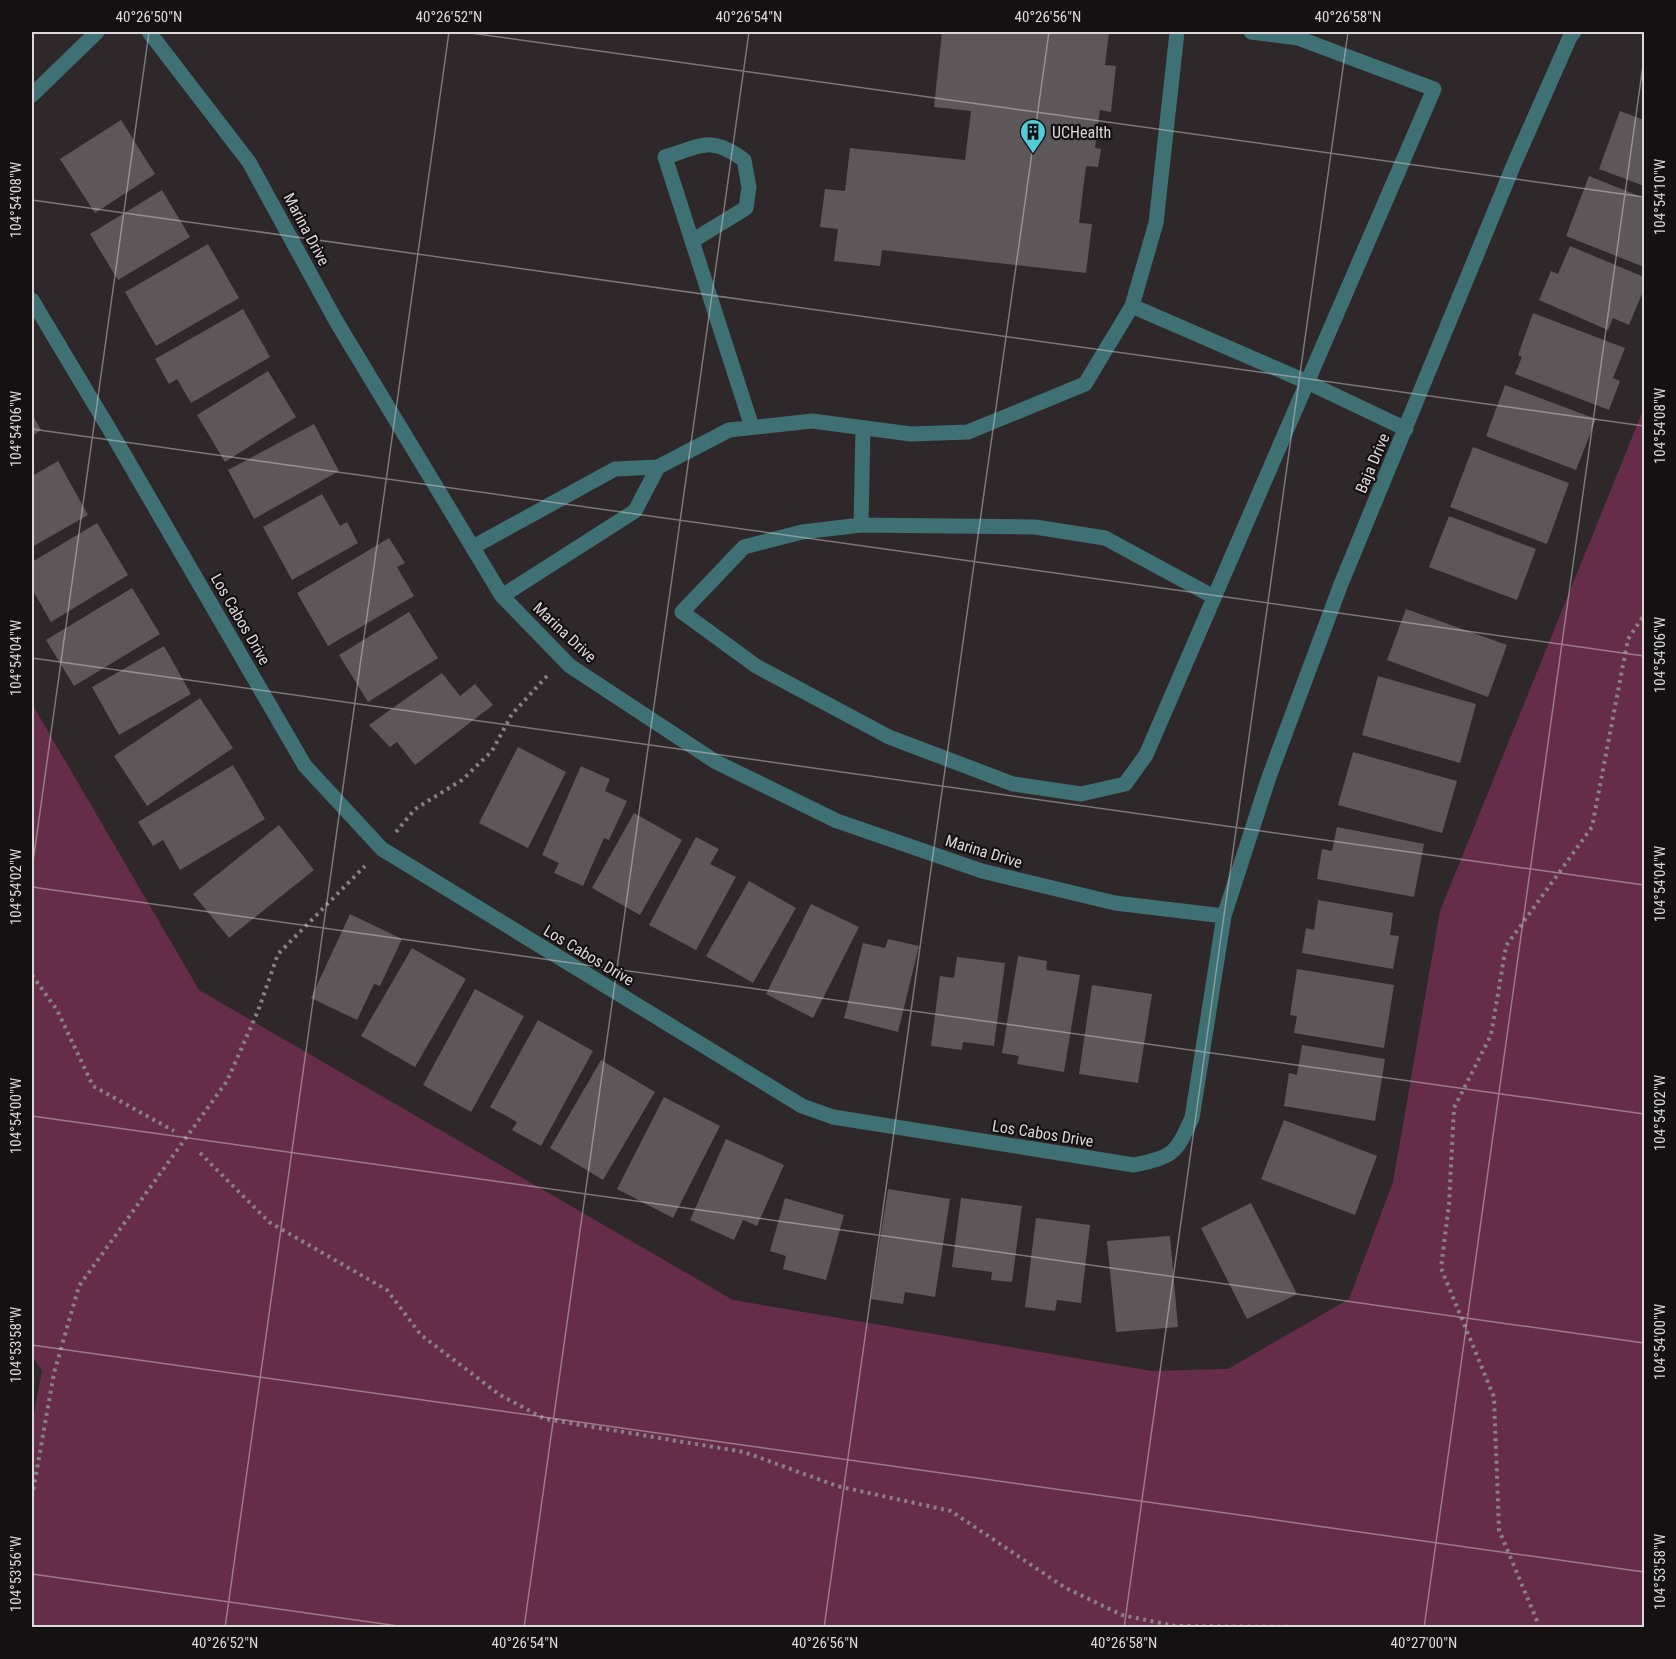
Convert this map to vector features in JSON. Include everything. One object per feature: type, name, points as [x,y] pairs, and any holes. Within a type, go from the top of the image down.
[{"type":"street","points":[[32,95],[97,32]]},
{"type":"street","name":"Marina Drive","points":[[150,32],[249,162],[336,321],[502,596],[570,666],[716,762],[837,821],[982,872],[1114,903],[1224,916]]},
{"type":"street","points":[[473,547],[615,469],[658,467],[729,430],[812,421],[911,434],[968,432],[1086,384],[1132,306],[1156,223],[1177,32]]},
{"type":"street","points":[[1214,597],[1105,538],[1035,527],[861,525],[802,532],[744,547],[682,612],[756,666],[889,737],[1012,784],[1081,794],[1125,784],[1146,755],[1434,89],[1298,38],[1251,32]]},
{"type":"street","name":"Baja Drive","points":[[1224,916],[1269,777],[1341,584],[1514,164],[1574,32]]},
{"type":"street","points":[[692,241],[746,208],[749,187],[744,160],[727,147],[708,144],[664,157],[752,427]]},
{"type":"street","name":"Los Cabos Drive","points":[[32,300],[305,766],[382,849],[802,1106],[833,1117],[1134,1165],[1162,1159],[1178,1148],[1192,1118],[1224,916]]},
{"type":"street","points":[[1132,306],[1307,382],[1406,429]]},
{"type":"street","points":[[861,525],[863,428]]},
{"type":"street","points":[[502,596],[635,511],[658,467]]},
{"type":"path","points":[[1540,1628],[1499,1530],[1494,1397],[1442,1268],[1449,1204],[1454,1108],[1491,1035],[1506,946],[1592,827],[1628,639],[1644,615]]},
{"type":"path","points":[[32,1497],[54,1373],[79,1286],[227,1081],[258,1011],[279,954],[382,849],[415,809],[462,780],[492,751],[512,714],[548,675],[570,666]]},
{"type":"path","points":[[32,975],[57,1010],[93,1086],[174,1131]]},
{"type":"path","points":[[200,1153],[269,1222],[387,1290],[421,1335],[500,1395],[545,1419],[744,1452],[837,1486],[951,1511],[1064,1587],[1122,1615],[1175,1626],[1439,1628]]},
{"type":"shaded area","points":[[1644,408],[1644,1627],[32,1627],[32,1424],[42,1371],[32,1355],[32,704],[199,990],[733,1300],[1152,1371],[1228,1369],[1349,1299],[1393,1182],[1440,911]]},
{"type":"building","name":"UCHealth","points":[[942,32],[1109,32],[1105,65],[1116,66],[1111,112],[1100,110],[1095,148],[1101,149],[1098,167],[1086,166],[1079,223],[1092,224],[1086,273],[882,250],[880,266],[834,261],[838,229],[820,227],[825,189],[845,191],[850,148],[965,160],[971,111],[934,107]]},
{"type":"building","points":[[1620,111],[1644,120],[1644,186],[1599,169]]},
{"type":"building","points":[[121,120],[155,174],[95,213],[60,159]]},
{"type":"building","points":[[1589,176],[1644,198],[1644,267],[1566,236]]},
{"type":"building","points":[[162,190],[190,237],[118,280],[90,234]]},
{"type":"building","points":[[208,244],[239,298],[156,346],[125,292]]},
{"type":"building","points":[[1570,246],[1644,277],[1644,289],[1629,325],[1613,318],[1608,330],[1539,300],[1551,271],[1558,274]]},
{"type":"building","points":[[243,309],[270,357],[191,403],[177,379],[169,384],[155,359]]},
{"type":"building","points":[[1533,313],[1625,348],[1613,378],[1620,381],[1609,410],[1515,374],[1522,357],[1518,355]]},
{"type":"building","points":[[268,371],[296,417],[225,462],[197,415]]},
{"type":"building","points":[[1505,385],[1596,419],[1576,470],[1486,436]]},
{"type":"building","points":[[32,414],[41,430],[32,436]]},
{"type":"building","points":[[314,424],[339,471],[254,519],[228,470]]},
{"type":"building","points":[[1473,447],[1569,483],[1547,544],[1450,507]]},
{"type":"building","points":[[58,461],[88,515],[32,547],[32,476]]},
{"type":"building","points":[[322,494],[340,526],[347,522],[358,543],[292,580],[263,527]]},
{"type":"building","points":[[1449,516],[1536,549],[1517,600],[1429,567]]},
{"type":"building","points":[[97,523],[128,575],[51,622],[32,589],[32,562]]},
{"type":"building","points":[[389,538],[405,563],[397,567],[414,596],[328,646],[297,593]]},
{"type":"building","points":[[132,588],[160,634],[74,686],[46,640]]},
{"type":"building","points":[[1406,609],[1507,645],[1488,697],[1387,660]]},
{"type":"building","points":[[409,612],[438,658],[368,702],[339,655]]},
{"type":"building","points":[[164,646],[191,694],[119,735],[92,687]]},
{"type":"building","points":[[442,673],[460,696],[475,684],[493,705],[415,765],[397,742],[390,747],[369,725]]},
{"type":"building","points":[[1378,676],[1476,704],[1460,763],[1362,735]]},
{"type":"building","points":[[200,698],[233,748],[147,806],[114,756]]},
{"type":"building","points":[[518,747],[566,772],[528,848],[479,823]]},
{"type":"building","points":[[1353,752],[1457,781],[1442,833],[1338,805]]},
{"type":"building","points":[[233,765],[265,819],[180,870],[163,840],[153,846],[138,822]]},
{"type":"building","points":[[581,766],[610,779],[605,791],[627,801],[609,840],[604,838],[583,886],[554,873],[559,863],[542,855]]},
{"type":"building","points":[[634,813],[682,840],[640,915],[592,888]]},
{"type":"building","points":[[279,825],[314,870],[229,938],[193,894]]},
{"type":"building","points":[[1337,827],[1424,844],[1414,897],[1317,879],[1322,849],[1332,851]]},
{"type":"building","points":[[696,837],[719,849],[710,864],[736,877],[696,950],[649,925]]},
{"type":"building","points":[[749,881],[796,908],[753,983],[706,956]]},
{"type":"building","points":[[1318,900],[1393,913],[1390,935],[1399,936],[1393,969],[1302,953],[1306,928],[1314,930]]},
{"type":"building","points":[[811,904],[859,927],[813,1018],[766,994]]},
{"type":"building","points":[[350,914],[402,939],[380,986],[374,984],[357,1020],[311,998]]},
{"type":"building","points":[[888,939],[919,946],[898,1032],[844,1018],[863,943],[885,948]]},
{"type":"building","points":[[412,948],[466,979],[415,1067],[361,1036]]},
{"type":"building","points":[[1018,956],[1047,961],[1046,970],[1080,975],[1064,1072],[1017,1064],[1019,1056],[1002,1053]]},
{"type":"building","points":[[957,957],[1005,963],[994,1046],[963,1042],[962,1050],[931,1046],[940,976],[954,978]]},
{"type":"building","points":[[1297,969],[1394,985],[1384,1048],[1294,1033],[1297,1016],[1290,1015]]},
{"type":"building","points":[[1092,985],[1152,994],[1138,1083],[1079,1074]]},
{"type":"building","points":[[475,989],[524,1016],[471,1112],[423,1085]]},
{"type":"building","points":[[538,1020],[593,1051],[541,1146],[512,1130],[517,1122],[490,1107]]},
{"type":"building","points":[[1302,1045],[1385,1059],[1375,1121],[1284,1106],[1289,1073],[1297,1075]]},
{"type":"building","points":[[601,1060],[655,1092],[603,1180],[550,1148]]},
{"type":"building","points":[[664,1097],[720,1126],[673,1218],[617,1189]]},
{"type":"building","points":[[1284,1120],[1377,1156],[1355,1215],[1261,1179]]},
{"type":"building","points":[[726,1139],[784,1165],[757,1226],[743,1220],[734,1240],[690,1220]]},
{"type":"building","points":[[888,1189],[950,1199],[935,1297],[905,1292],[903,1304],[871,1299]]},
{"type":"building","points":[[785,1198],[844,1215],[826,1280],[783,1269],[786,1256],[770,1251]]},
{"type":"building","points":[[961,1198],[1022,1206],[1012,1282],[991,1280],[992,1272],[952,1267]]},
{"type":"building","points":[[1251,1203],[1297,1294],[1247,1319],[1201,1228]]},
{"type":"building","points":[[1036,1218],[1090,1225],[1081,1303],[1057,1300],[1055,1311],[1025,1307]]},
{"type":"building","points":[[1170,1236],[1178,1327],[1116,1332],[1107,1241]]},
{"type":"place","name":"UCHealth","points":[[1033,155]]}]
